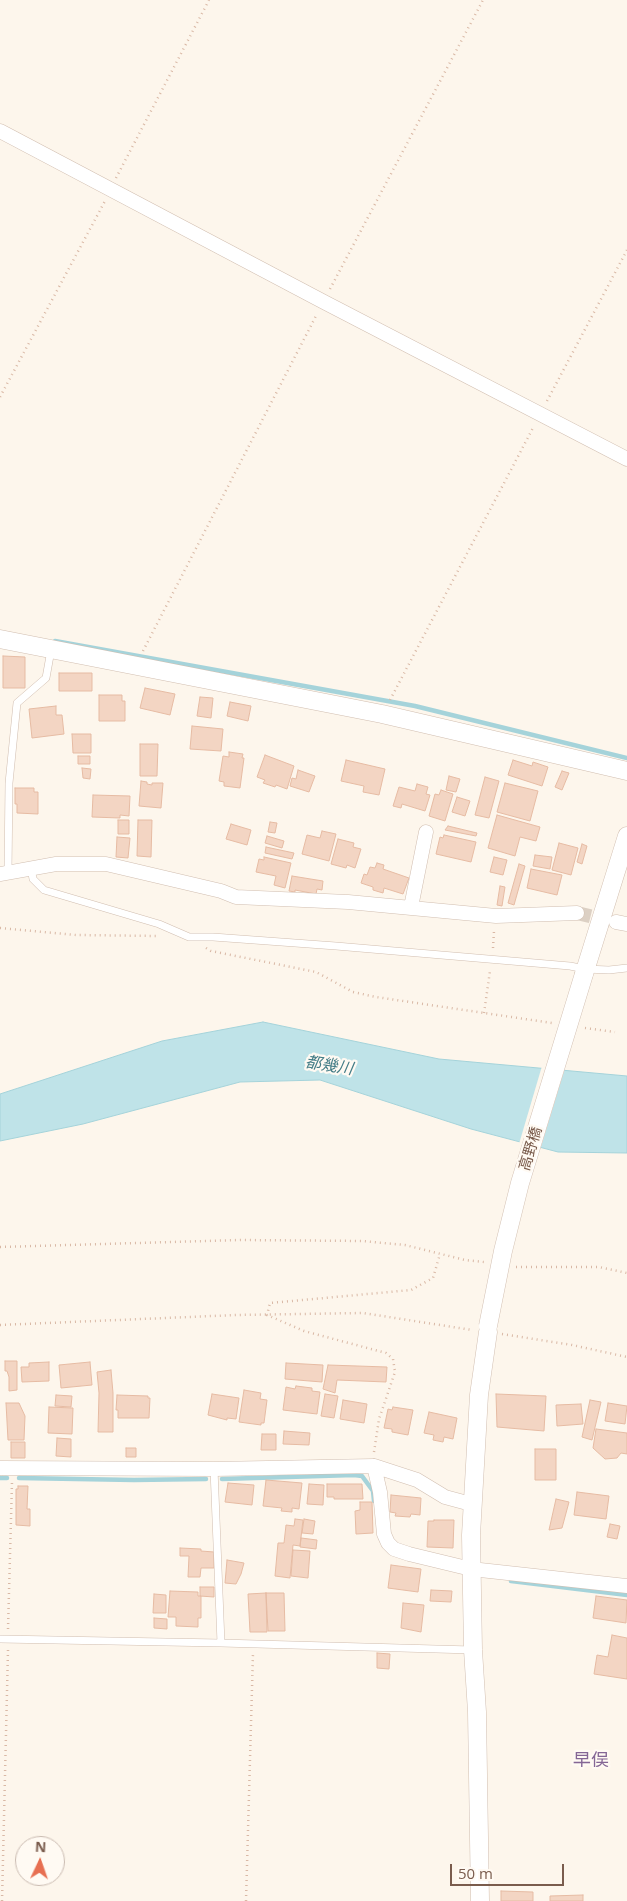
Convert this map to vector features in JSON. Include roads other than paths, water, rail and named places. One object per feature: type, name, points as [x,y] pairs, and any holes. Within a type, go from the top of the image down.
[{"type":"street","points":[[0,130],[324,302],[627,459]]},
{"type":"street","points":[[0,639],[382,714],[627,772]]},
{"type":"street","points":[[411,907],[426,832]]},
{"type":"street","name":"高野橋","points":[[480,1901],[471,1504],[479,1395],[487,1331],[503,1251],[520,1183],[627,836]]},
{"type":"street","points":[[4,874],[56,864],[106,864],[221,891],[236,897],[411,907],[496,916],[577,913]]},
{"type":"street","points":[[6,1468],[214,1469],[374,1466],[417,1480],[445,1498],[471,1504]]},
{"type":"street","points":[[374,1466],[380,1492],[384,1534],[388,1543],[394,1549],[471,1569],[627,1586]]},
{"type":"lane","points":[[4,874],[9,783],[17,703],[46,678],[51,649]]},
{"type":"lane","points":[[31,868],[33,879],[44,890],[159,924],[189,938],[214,937],[365,948],[584,971],[627,968]]},
{"type":"lane","points":[[214,1469],[221,1643]]},
{"type":"lane","points":[[0,1640],[221,1643],[473,1650]]},
{"type":"water","name":"都幾川","points":[[263,1022],[439,1059],[627,1076],[627,1153],[558,1152],[471,1129],[320,1080],[240,1082],[83,1124],[0,1141],[0,1094],[162,1041]]},
{"type":"waterway","points":[[55,641],[415,706],[627,758]]},
{"type":"waterway","points":[[222,1479],[362,1476],[373,1491],[374,1501]]},
{"type":"waterway","points":[[0,1478],[7,1478]]},
{"type":"waterway","points":[[19,1478],[206,1479]]},
{"type":"waterway","points":[[511,1581],[627,1595]]},
{"type":"tunnel","points":[[577,913],[610,921]]},
{"type":"district","name":"早俣","points":[[591,1761]]}]
